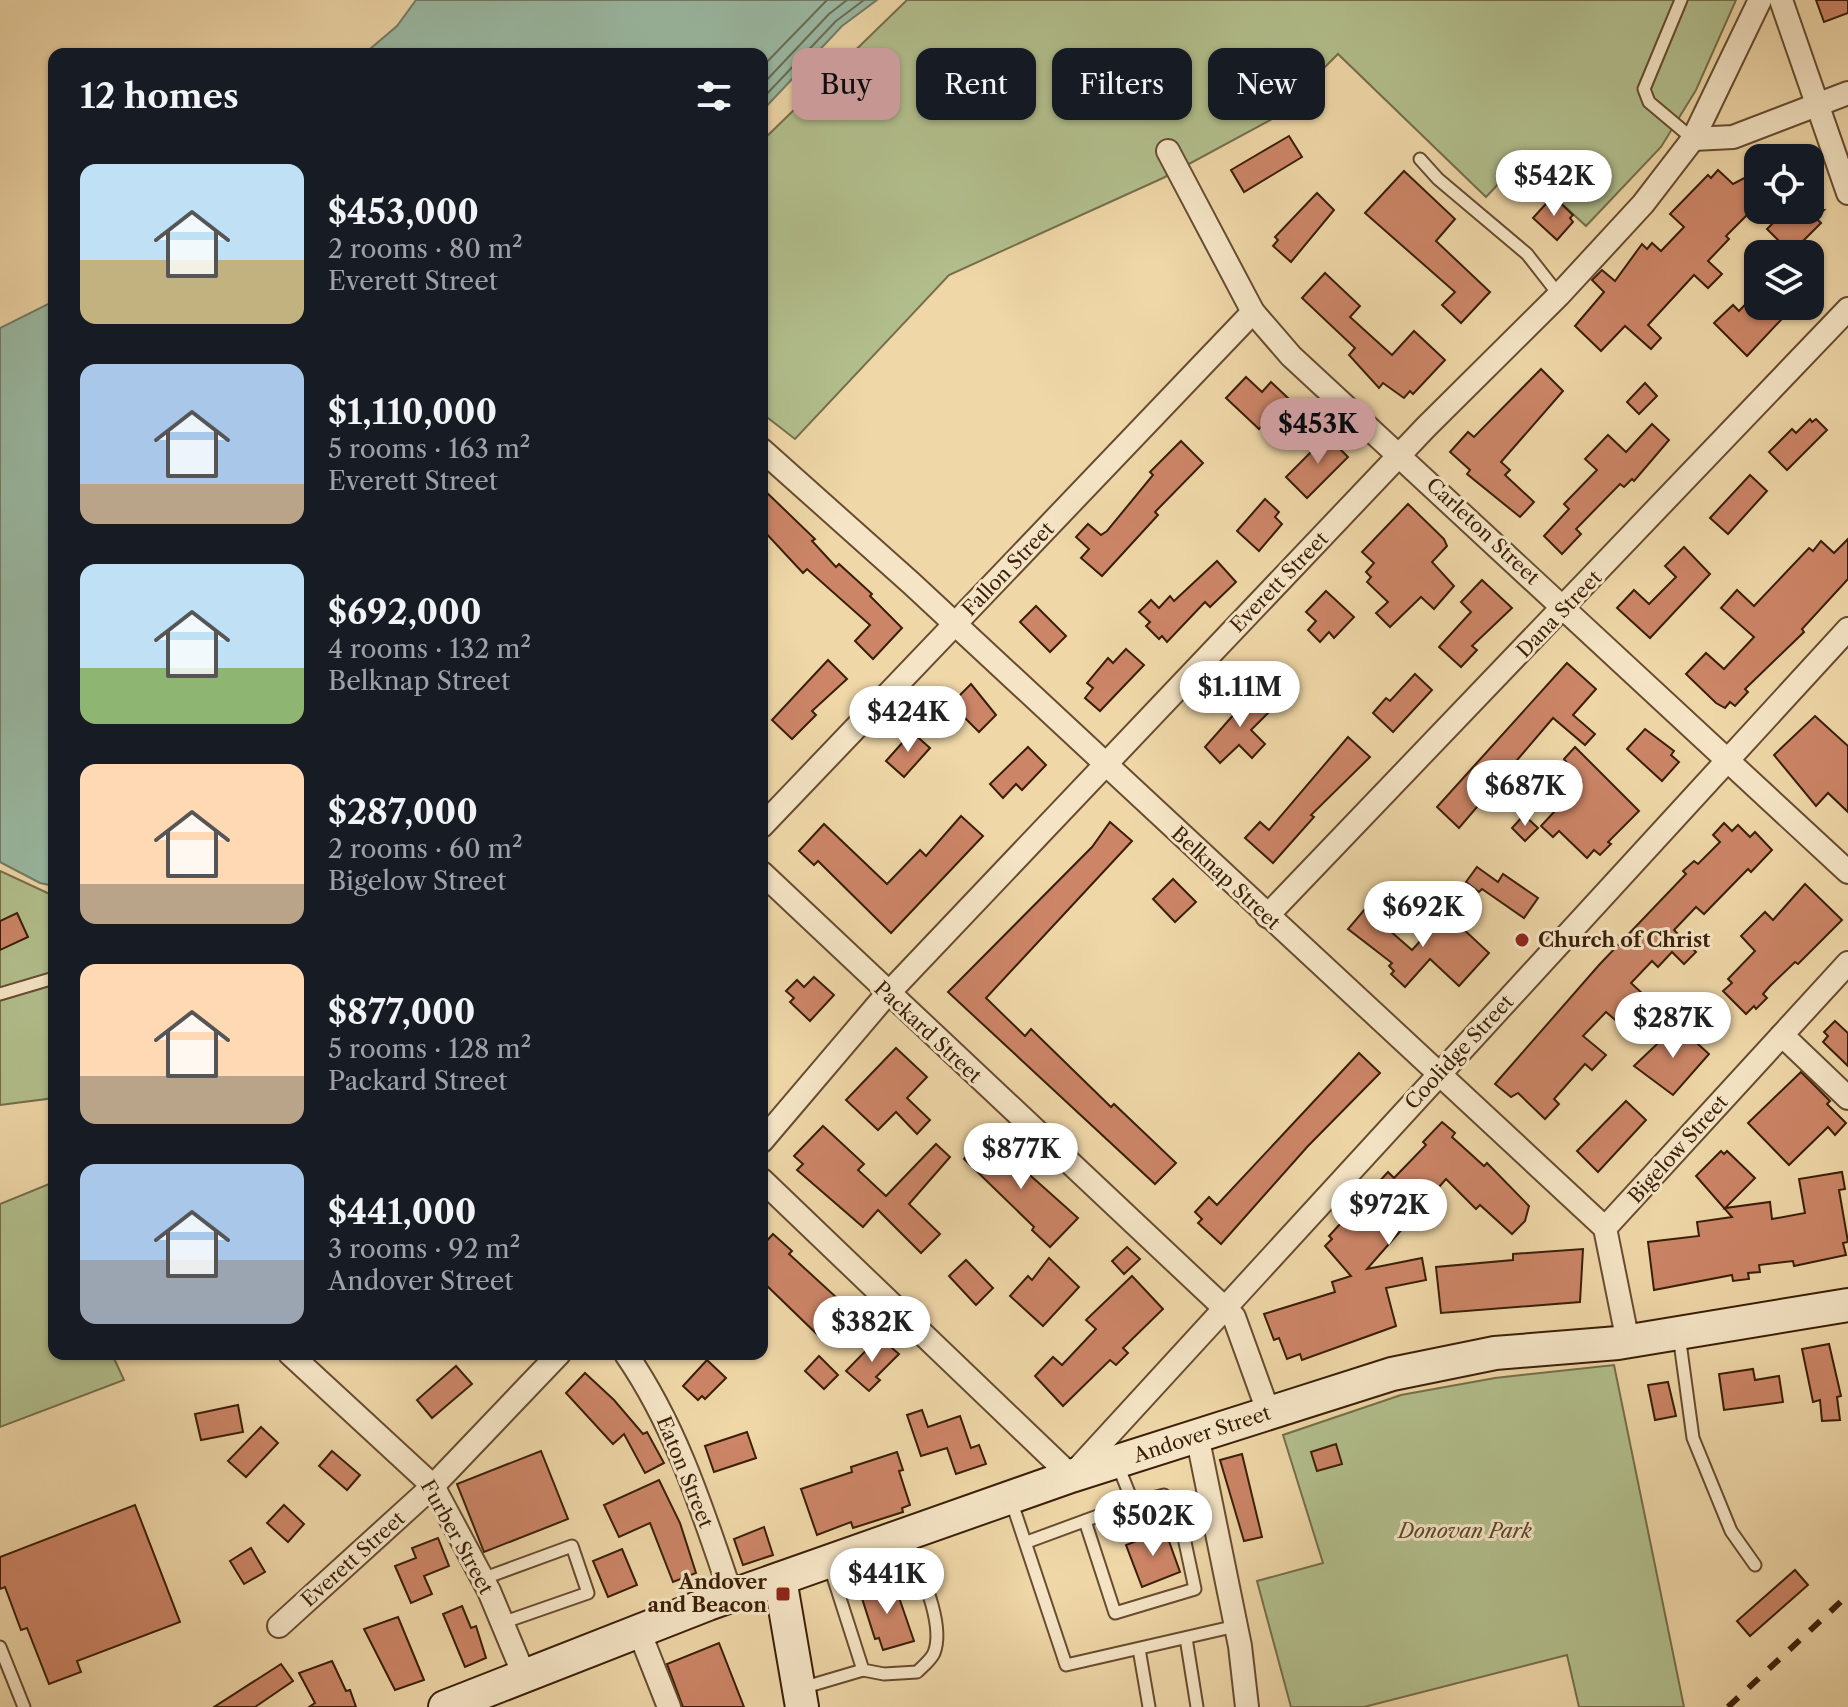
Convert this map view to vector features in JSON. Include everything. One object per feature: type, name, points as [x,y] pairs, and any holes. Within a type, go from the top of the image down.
[{"type":"main road","name":"Andover Street","points":[[452,1706],[639,1631],[1071,1476],[1392,1374],[1495,1353],[1628,1342],[1848,1305]]},
{"type":"main road","points":[[780,1579],[801,1698]]},
{"type":"street","name":"Everett Street","points":[[768,1134],[887,994],[1400,454],[1559,295],[1643,204],[1693,139],[1760,0]]},
{"type":"street","points":[[1781,0],[1848,193]]},
{"type":"street","points":[[1693,139],[1733,137],[1848,93]]},
{"type":"street","name":"Carleton Street","points":[[1168,151],[1253,312],[1291,356],[1729,758],[1848,872]]},
{"type":"street","name":"Dana Street","points":[[1267,916],[1848,309]]},
{"type":"street","name":"Fallon Street","points":[[768,820],[1253,312]]},
{"type":"street","name":"Belknap Street","points":[[768,455],[955,624],[1605,1228]]},
{"type":"street","name":"Coolidge Street","points":[[1071,1476],[1848,629]]},
{"type":"street","name":"Packard Street","points":[[768,879],[1234,1317],[1268,1411]]},
{"type":"street","name":"Bigelow Street","points":[[1605,1228],[1848,963]]},
{"type":"street","points":[[1782,1035],[1848,1098]]},
{"type":"street","points":[[768,1186],[1071,1476]]},
{"type":"street","points":[[1605,1228],[1628,1342]]},
{"type":"street","name":"Furber Street","points":[[296,1360],[433,1486],[482,1579],[524,1675]]},
{"type":"street","name":"Everett Street","points":[[279,1626],[433,1486],[553,1360]]},
{"type":"street","name":"Eaton Street","points":[[630,1360],[648,1386],[686,1462],[732,1597]]},
{"type":"street","points":[[1197,1435],[1236,1626],[1247,1707]]},
{"type":"street","points":[[639,1631],[669,1707]]},
{"type":"lane","points":[[1681,0],[1644,89],[1649,102],[1693,139]]},
{"type":"lane","points":[[1420,159],[1438,179],[1527,254],[1559,295]]},
{"type":"lane","points":[[0,994],[48,980]]},
{"type":"lane","points":[[1679,1334],[1693,1438],[1731,1531],[1755,1565]]},
{"type":"lane","points":[[1116,1462],[1133,1503]]},
{"type":"lane","points":[[1027,1542],[1133,1503],[1164,1495],[1179,1514],[1195,1589],[1115,1613],[1085,1521]]},
{"type":"lane","points":[[1011,1499],[1066,1665],[1236,1626]]},
{"type":"lane","points":[[801,1698],[863,1670],[884,1674],[917,1672],[934,1654],[936,1631],[930,1598],[906,1536]]},
{"type":"lane","points":[[482,1579],[572,1546],[588,1593],[502,1623]]},
{"type":"lane","points":[[828,1563],[863,1670]]},
{"type":"lane","points":[[1186,1638],[1197,1707]]},
{"type":"lane","points":[[0,1647],[24,1707]]},
{"type":"lane","points":[[1139,1649],[1149,1707]]},
{"type":"green space","points":[[907,0],[1736,0],[1696,90],[1661,147],[1586,226],[1518,163],[1486,197],[1338,54],[1325,67],[1325,48],[1208,48],[1208,120],[1270,120],[1163,178],[949,275],[795,439],[768,418],[768,135],[792,112],[792,120],[900,120],[900,48],[858,48]]},
{"type":"green space","points":[[0,871],[48,893],[48,1099],[0,1105]]},
{"type":"green space","points":[[48,1184],[48,1360],[115,1360],[124,1380],[0,1427],[0,1204]]},
{"type":"green space","name":"Donovan Park","points":[[1614,1365],[1684,1707],[1579,1707],[1567,1655],[1364,1707],[1291,1707],[1257,1581],[1323,1563],[1283,1435],[1401,1395],[1495,1378]]},
{"type":"water","points":[[416,0],[877,0],[842,26],[821,48],[792,48],[792,79],[768,105],[768,48],[371,48],[397,26]]},
{"type":"water","points":[[48,304],[48,885],[0,862],[0,328]]},
{"type":"building","points":[[1816,0],[1848,0],[1848,13],[1824,22]]},
{"type":"building","points":[[1289,136],[1302,157],[1244,192],[1231,170]]},
{"type":"building","points":[[1718,170],[1733,184],[1744,178],[1744,218],[1708,261],[1722,274],[1708,288],[1694,275],[1648,325],[1661,338],[1651,349],[1625,326],[1601,351],[1575,326],[1604,292],[1592,280],[1602,270],[1615,281],[1642,244],[1647,249],[1652,243],[1661,251],[1684,227],[1670,214],[1708,175],[1711,178]]},
{"type":"building","points":[[1404,171],[1455,219],[1436,241],[1490,292],[1461,323],[1442,305],[1455,292],[1365,213]]},
{"type":"building","points":[[1317,193],[1334,210],[1291,262],[1273,246],[1278,240],[1275,237]]},
{"type":"building","points":[[1553,196],[1573,215],[1570,218],[1573,222],[1557,240],[1533,218]]},
{"type":"building","points":[[1772,224],[1820,224],[1804,240],[1778,240],[1767,229]]},
{"type":"building","points":[[1325,273],[1360,306],[1350,317],[1392,355],[1414,331],[1445,360],[1413,394],[1410,391],[1404,398],[1383,383],[1379,388],[1349,355],[1355,348],[1302,298]]},
{"type":"building","points":[[1733,305],[1739,311],[1744,306],[1744,320],[1781,320],[1747,356],[1714,323]]},
{"type":"building","points":[[1541,369],[1563,391],[1501,462],[1510,470],[1505,475],[1534,502],[1520,517],[1467,474],[1470,470],[1450,452],[1468,432],[1474,437]]},
{"type":"building","points":[[1246,377],[1262,392],[1271,382],[1288,398],[1259,429],[1226,398]]},
{"type":"building","points":[[1645,383],[1657,396],[1639,414],[1627,402]]},
{"type":"building","points":[[1810,419],[1812,422],[1816,419],[1827,430],[1787,470],[1769,452],[1792,429],[1796,433]]},
{"type":"building","points":[[1652,424],[1669,440],[1634,481],[1632,479],[1624,487],[1620,484],[1576,529],[1581,534],[1562,554],[1544,536],[1569,509],[1564,504],[1597,470],[1585,459],[1608,435],[1626,452]]},
{"type":"building","points":[[1331,432],[1341,442],[1337,446],[1348,457],[1307,498],[1286,477]]},
{"type":"building","points":[[1181,441],[1203,463],[1155,512],[1158,515],[1102,576],[1081,558],[1089,549],[1076,537],[1088,524],[1101,535],[1107,531],[1153,475],[1150,472]]},
{"type":"building","points":[[1750,475],[1767,491],[1728,534],[1710,518]]},
{"type":"building","points":[[768,494],[815,539],[812,541],[836,567],[839,564],[872,594],[870,596],[902,628],[873,659],[855,641],[870,625],[807,569],[803,573],[768,535]]},
{"type":"building","points":[[1265,499],[1279,512],[1275,517],[1282,524],[1259,551],[1237,531]]},
{"type":"building","points":[[1408,504],[1444,539],[1447,546],[1432,562],[1454,586],[1434,609],[1421,597],[1390,627],[1376,613],[1388,602],[1367,582],[1371,577],[1366,572],[1374,563],[1362,552]]},
{"type":"building","points":[[1848,539],[1848,579],[1802,629],[1804,632],[1745,689],[1748,692],[1735,706],[1730,702],[1725,708],[1716,703],[1686,674],[1706,653],[1724,669],[1754,637],[1721,608],[1737,590],[1754,606],[1809,548],[1813,551],[1821,541],[1834,553]]},
{"type":"building","points":[[1684,547],[1710,574],[1650,638],[1617,608],[1634,590],[1649,604],[1676,577],[1665,566]]},
{"type":"building","points":[[1217,561],[1236,582],[1210,607],[1205,602],[1167,642],[1162,636],[1159,639],[1146,626],[1150,622],[1139,612],[1151,600],[1159,608],[1170,596],[1174,601]]},
{"type":"building","points":[[1482,580],[1512,608],[1472,646],[1477,650],[1461,667],[1439,647],[1471,612],[1461,602]]},
{"type":"building","points":[[1326,591],[1354,617],[1334,638],[1329,632],[1320,642],[1308,630],[1316,621],[1306,612]]},
{"type":"building","points":[[1036,606],[1066,636],[1050,652],[1020,622]]},
{"type":"building","points":[[1126,649],[1144,665],[1100,711],[1085,698],[1093,688],[1087,683],[1108,658],[1113,663]]},
{"type":"building","points":[[828,660],[847,679],[812,711],[816,715],[792,739],[772,720]]},
{"type":"building","points":[[1567,663],[1596,689],[1573,715],[1595,734],[1585,745],[1553,718],[1459,828],[1437,807]]},
{"type":"building","points":[[1415,674],[1432,690],[1393,732],[1373,713],[1386,698],[1390,701]]},
{"type":"building","points":[[971,684],[996,715],[979,732],[951,704]]},
{"type":"building","points":[[1249,689],[1271,710],[1251,730],[1265,744],[1252,758],[1239,745],[1220,763],[1205,747],[1236,712],[1231,707]]},
{"type":"building","points":[[1815,716],[1848,746],[1848,812],[1828,793],[1816,806],[1774,755]]},
{"type":"building","points":[[1645,729],[1674,751],[1671,755],[1679,762],[1662,781],[1627,749]]},
{"type":"building","points":[[912,732],[930,748],[904,777],[886,761]]},
{"type":"building","points":[[1348,737],[1370,757],[1311,815],[1314,817],[1273,863],[1245,838],[1260,822],[1269,830]]},
{"type":"building","points":[[1028,747],[1046,765],[1022,790],[1016,784],[1003,798],[990,784]]},
{"type":"building","points":[[1575,747],[1639,811],[1608,842],[1611,844],[1600,855],[1594,850],[1587,858],[1559,831],[1553,837],[1541,826],[1582,782],[1564,759]]},
{"type":"building","points":[[1524,815],[1538,828],[1525,841],[1512,828]]},
{"type":"building","points":[[961,816],[983,836],[891,933],[818,861],[814,865],[799,851],[824,824],[887,884],[920,850],[926,856]]},
{"type":"building","points":[[1110,822],[1132,841],[986,998],[1025,1036],[1031,1029],[1111,1107],[1114,1104],[1176,1163],[1155,1184],[948,992],[1092,847]]},
{"type":"building","points":[[1724,823],[1732,831],[1738,825],[1750,837],[1755,832],[1772,850],[1751,872],[1748,869],[1704,914],[1696,907],[1674,930],[1696,952],[1684,964],[1672,952],[1658,967],[1652,961],[1631,983],[1644,995],[1631,1009],[1641,1018],[1628,1031],[1606,1012],[1583,1036],[1606,1055],[1592,1070],[1585,1064],[1554,1099],[1559,1104],[1545,1119],[1518,1093],[1511,1097],[1495,1084],[1599,965],[1686,874],[1683,871],[1694,861],[1698,864],[1720,842],[1713,835]]},
{"type":"building","points":[[1477,867],[1498,882],[1503,874],[1538,898],[1524,918],[1482,889],[1479,892],[1466,882]]},
{"type":"building","points":[[1173,879],[1196,902],[1175,922],[1153,899]]},
{"type":"building","points":[[1805,884],[1842,920],[1798,964],[1795,962],[1770,986],[1763,994],[1767,998],[1756,1009],[1754,1006],[1746,1014],[1723,991],[1732,983],[1728,979],[1755,951],[1741,936],[1765,912],[1773,920]]},
{"type":"building","points":[[1365,909],[1412,950],[1446,913],[1489,953],[1459,986],[1430,959],[1405,987],[1391,974],[1394,971],[1389,966],[1392,963],[1348,929]]},
{"type":"building","points":[[17,913],[28,937],[0,950],[0,921]]},
{"type":"building","points":[[814,977],[834,995],[810,1021],[790,1002],[794,998],[786,991],[797,980],[804,987]]},
{"type":"building","points":[[1835,1021],[1848,1033],[1848,1066],[1823,1042],[1828,1036],[1824,1032]]},
{"type":"building","points":[[1677,1025],[1709,1054],[1673,1095],[1634,1066]]},
{"type":"building","points":[[896,1048],[927,1077],[907,1098],[930,1120],[917,1134],[896,1112],[878,1130],[846,1100]]},
{"type":"building","points":[[1359,1053],[1380,1073],[1308,1146],[1221,1244],[1198,1223],[1202,1219],[1195,1212],[1209,1197],[1217,1205]]},
{"type":"building","points":[[1801,1072],[1830,1101],[1827,1104],[1846,1123],[1835,1135],[1828,1127],[1789,1165],[1748,1123]]},
{"type":"building","points":[[1626,1101],[1646,1120],[1598,1172],[1577,1151]]},
{"type":"building","points":[[1442,1122],[1455,1133],[1452,1137],[1484,1166],[1487,1163],[1529,1206],[1525,1221],[1512,1234],[1480,1205],[1476,1209],[1446,1179],[1367,1269],[1422,1258],[1426,1280],[1386,1288],[1396,1326],[1302,1360],[1300,1354],[1287,1359],[1279,1338],[1274,1340],[1264,1314],[1335,1292],[1332,1282],[1351,1276],[1325,1246],[1332,1239],[1329,1236],[1388,1172],[1394,1178],[1426,1145],[1423,1142]]},
{"type":"building","points":[[823,1126],[864,1164],[858,1170],[886,1196],[936,1144],[950,1157],[909,1204],[940,1234],[921,1253],[878,1210],[863,1227],[797,1170],[803,1164],[794,1156]]},
{"type":"building","points":[[985,1135],[1078,1218],[1050,1247],[1032,1230],[1034,1227],[964,1159]]},
{"type":"building","points":[[1721,1151],[1724,1154],[1727,1151],[1755,1178],[1725,1208],[1770,1202],[1772,1219],[1805,1213],[1799,1179],[1842,1172],[1845,1189],[1839,1190],[1848,1242],[1843,1243],[1846,1255],[1794,1266],[1793,1261],[1759,1265],[1760,1272],[1748,1273],[1749,1279],[1733,1281],[1732,1275],[1654,1290],[1648,1242],[1699,1236],[1697,1222],[1732,1217],[1696,1176]]},
{"type":"building","points":[[773,1234],[792,1251],[789,1254],[849,1309],[842,1317],[845,1319],[823,1340],[768,1287],[768,1239]]},
{"type":"building","points":[[1127,1247],[1140,1259],[1124,1274],[1112,1261]]},
{"type":"building","points":[[1583,1249],[1580,1302],[1441,1313],[1436,1267],[1513,1260],[1513,1254]]},
{"type":"building","points":[[1049,1258],[1079,1287],[1043,1326],[1010,1296],[1028,1276],[1032,1280]]},
{"type":"building","points":[[966,1260],[993,1288],[976,1305],[949,1276]]},
{"type":"building","points":[[1132,1276],[1163,1309],[1123,1348],[1128,1353],[1116,1365],[1110,1360],[1063,1406],[1035,1376],[1053,1357],[1062,1365],[1096,1329],[1086,1320]]},
{"type":"building","points":[[879,1337],[899,1354],[876,1377],[880,1380],[869,1391],[846,1371]]},
{"type":"building","points":[[1829,1344],[1841,1396],[1837,1397],[1840,1420],[1822,1421],[1820,1400],[1813,1402],[1802,1349]]},
{"type":"building","points":[[819,1356],[838,1375],[824,1389],[805,1371]]},
{"type":"building","points":[[707,1360],[726,1378],[705,1399],[702,1396],[698,1400],[683,1386]]},
{"type":"building","points":[[456,1366],[472,1384],[432,1418],[417,1400]]},
{"type":"building","points":[[1753,1369],[1755,1380],[1779,1376],[1783,1402],[1724,1410],[1719,1374]]},
{"type":"building","points":[[585,1373],[614,1400],[643,1434],[647,1432],[664,1463],[645,1473],[624,1434],[613,1444],[566,1393]]},
{"type":"building","points":[[1668,1382],[1676,1416],[1655,1420],[1648,1385]]},
{"type":"building","points":[[238,1405],[243,1432],[201,1440],[195,1414]]},
{"type":"building","points":[[922,1410],[928,1427],[960,1416],[971,1448],[979,1445],[986,1464],[956,1474],[947,1448],[921,1456],[907,1415]]},
{"type":"building","points":[[261,1427],[278,1443],[246,1477],[228,1461]]},
{"type":"building","points":[[747,1432],[756,1458],[714,1472],[705,1446]]},
{"type":"building","points":[[1336,1444],[1342,1464],[1317,1471],[1311,1452]]},
{"type":"building","points":[[332,1451],[360,1475],[347,1490],[319,1466]]},
{"type":"building","points":[[541,1451],[568,1519],[484,1552],[457,1484]]},
{"type":"building","points":[[897,1452],[903,1470],[899,1471],[910,1505],[902,1508],[903,1512],[853,1528],[851,1522],[817,1535],[801,1489],[852,1472],[851,1467]]},
{"type":"building","points":[[1242,1454],[1262,1537],[1244,1541],[1220,1460]]},
{"type":"building","points":[[659,1480],[680,1523],[696,1573],[673,1582],[650,1523],[619,1537],[604,1505]]},
{"type":"building","points":[[135,1505],[180,1622],[77,1661],[81,1672],[49,1684],[27,1628],[21,1630],[5,1587],[0,1589],[0,1557]]},
{"type":"building","points":[[284,1505],[304,1524],[288,1542],[267,1523]]},
{"type":"building","points":[[764,1527],[773,1555],[743,1565],[734,1539]]},
{"type":"building","points":[[1165,1530],[1180,1572],[1142,1587],[1126,1545]]},
{"type":"building","points":[[438,1538],[449,1566],[424,1576],[432,1594],[411,1603],[395,1566],[416,1558],[412,1548]]},
{"type":"building","points":[[251,1548],[265,1572],[244,1584],[230,1561]]},
{"type":"building","points":[[622,1549],[637,1585],[608,1597],[593,1561]]},
{"type":"building","points":[[1795,1570],[1808,1585],[1750,1636],[1737,1621]]},
{"type":"building","points":[[893,1580],[914,1641],[883,1650],[879,1638],[875,1639],[860,1592]]},
{"type":"building","points":[[462,1606],[471,1628],[476,1626],[486,1658],[465,1667],[443,1614]]},
{"type":"building","points":[[398,1617],[424,1680],[395,1690],[364,1629]]},
{"type":"building","points":[[719,1643],[744,1707],[683,1707],[667,1664]]},
{"type":"building","points":[[332,1661],[346,1691],[350,1690],[356,1707],[309,1707],[315,1703],[299,1673]]},
{"type":"building","points":[[281,1664],[293,1681],[255,1707],[214,1707]]},
{"type":"railway","points":[[1728,1707],[1848,1595]]},
{"type":"place","name":"Church of Christ","points":[[1522,940]]},
{"type":"place","name":"Andover and Beacon","points":[[783,1594]]}]
